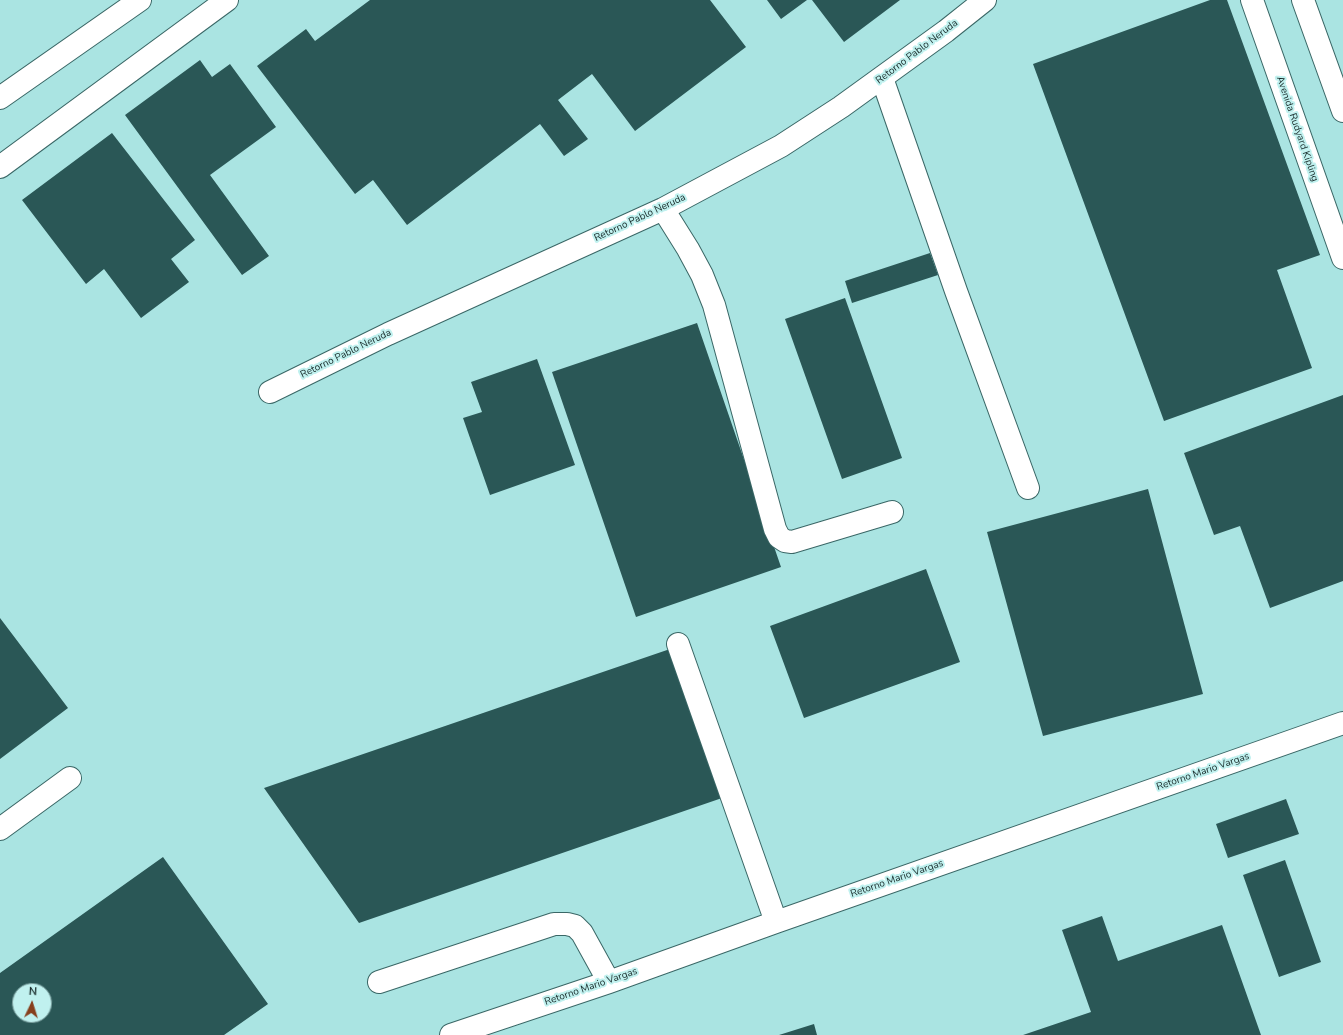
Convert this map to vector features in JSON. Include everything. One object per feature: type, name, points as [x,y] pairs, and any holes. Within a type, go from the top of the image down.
[{"type":"street","points":[[0,98],[140,0]]},
{"type":"street","points":[[0,167],[227,0]]},
{"type":"street","name":"Retorno Pablo Neruda","points":[[270,392],[388,334],[663,209],[781,146],[841,108],[946,31],[985,0]]},
{"type":"street","name":"Avenida Rudyard Kipling","points":[[1252,0],[1343,258]]},
{"type":"street","points":[[1303,0],[1343,111]]},
{"type":"street","points":[[882,78],[956,290],[1028,488]]},
{"type":"street","points":[[663,209],[702,275],[714,305],[775,530],[779,538],[792,542],[892,512]]},
{"type":"street","points":[[678,644],[776,922]]},
{"type":"street","name":"Retorno Mario Vargas","points":[[450,1035],[609,982],[1343,723]]},
{"type":"street","points":[[0,829],[70,778]]},
{"type":"street","points":[[379,982],[554,924],[567,924],[575,926],[582,933],[609,982]]},
{"type":"shaded area","points":[[0,0],[1343,0],[1343,1035],[0,1035]]},
{"type":"building","points":[[370,0],[710,0],[746,47],[635,131],[592,74],[558,100],[588,139],[564,156],[540,124],[407,225],[373,180],[355,194],[257,66],[306,29],[315,41]]},
{"type":"building","points":[[767,0],[807,0],[781,19]]},
{"type":"building","points":[[812,0],[900,0],[844,42]]},
{"type":"building","points":[[1210,0],[1227,0],[1320,255],[1277,270],[1312,368],[1164,421],[1033,64]]},
{"type":"building","points":[[200,60],[212,77],[230,64],[276,127],[210,175],[269,256],[242,275],[125,115]]},
{"type":"building","points":[[112,133],[195,240],[171,259],[189,282],[141,318],[104,269],[86,284],[22,200]]},
{"type":"building","points":[[930,253],[938,275],[852,303],[845,281]]},
{"type":"building","points":[[845,298],[902,458],[842,479],[785,319]]},
{"type":"building","points":[[697,323],[781,567],[636,617],[552,372]]},
{"type":"building","points":[[537,359],[575,465],[490,495],[463,418],[482,412],[471,382]]},
{"type":"building","points":[[1343,395],[1343,581],[1270,608],[1240,526],[1214,535],[1184,453]]},
{"type":"building","points":[[1148,489],[1203,694],[1043,736],[987,532]]},
{"type":"building","points":[[926,569],[960,662],[804,718],[770,626]]},
{"type":"building","points":[[0,618],[68,708],[0,759]]},
{"type":"building","points":[[670,649],[722,798],[359,923],[264,788]]},
{"type":"building","points":[[1286,799],[1299,834],[1228,858],[1216,824]]},
{"type":"building","points":[[163,857],[268,1004],[224,1035],[0,1035],[0,973]]},
{"type":"building","points":[[1285,860],[1321,962],[1279,977],[1243,875]]},
{"type":"building","points":[[1102,916],[1118,961],[1222,925],[1261,1035],[1023,1035],[1091,1012],[1062,930]]},
{"type":"building","points":[[814,1024],[817,1035],[779,1035]]}]
